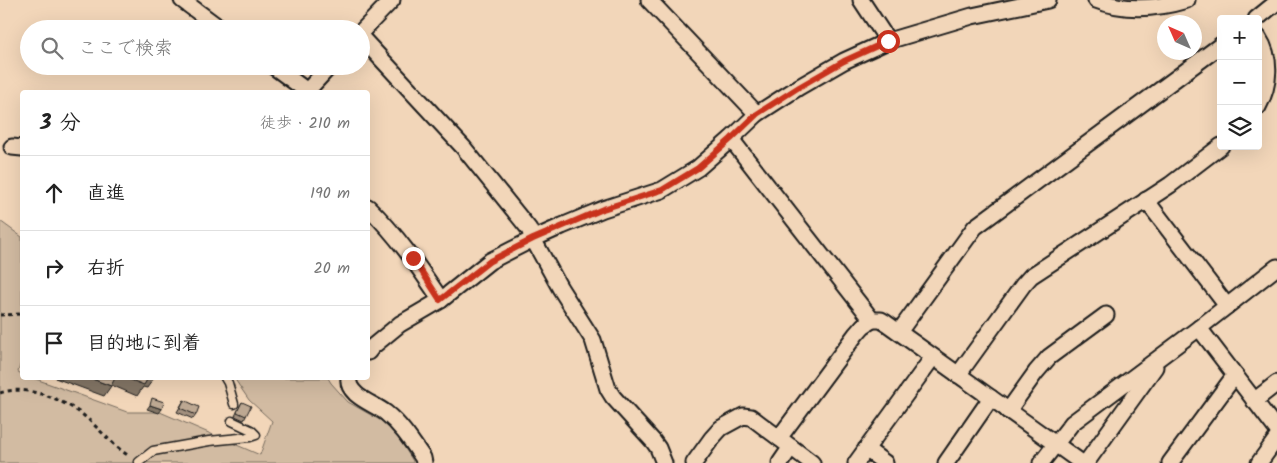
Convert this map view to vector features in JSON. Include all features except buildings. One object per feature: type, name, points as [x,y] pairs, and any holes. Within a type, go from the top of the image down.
[{"type":"street","points":[[182,0],[209,20]]},
{"type":"street","points":[[370,23],[392,0]]},
{"type":"street","points":[[650,0],[757,114]]},
{"type":"street","points":[[861,0],[888,41]]},
{"type":"street","points":[[1096,0],[1120,7],[1150,8],[1187,0]]},
{"type":"street","points":[[370,350],[400,324],[440,300],[490,261],[533,239],[603,209],[662,190],[698,168],[757,114],[844,61],[888,41],[972,16],[1041,1]]},
{"type":"street","points":[[1261,15],[1277,2]]},
{"type":"street","points":[[1259,105],[1268,81],[1268,62],[1262,43]]},
{"type":"street","points":[[370,47],[463,148],[529,229],[560,288],[593,340],[608,389],[653,441],[664,463]]},
{"type":"street","points":[[899,332],[974,227],[1217,48]]},
{"type":"street","points":[[284,75],[303,90]]},
{"type":"street","points":[[308,90],[322,75]]},
{"type":"street","points":[[731,139],[872,320]]},
{"type":"street","points":[[958,375],[1031,276],[1170,185],[1217,149]]},
{"type":"street","points":[[1146,200],[1226,306]]},
{"type":"street","points":[[370,208],[413,258],[440,300]]},
{"type":"street","points":[[1041,463],[1072,423],[1164,355],[1277,267]]},
{"type":"street","points":[[1008,411],[1049,357],[1106,315]]},
{"type":"street","points":[[780,463],[785,442],[856,334],[872,320],[880,320],[899,332],[1084,463],[1164,355]]},
{"type":"street","points":[[1199,328],[1277,430]]},
{"type":"street","points":[[856,463],[933,357]]},
{"type":"street","points":[[1170,463],[1235,375]]},
{"type":"street","points":[[348,380],[350,387],[357,395],[386,413],[404,430],[423,458],[424,463]]},
{"type":"street","points":[[1254,401],[1277,383]]},
{"type":"street","points":[[946,463],[991,398]]},
{"type":"street","points":[[694,463],[721,428],[743,416],[751,417],[812,463]]},
{"type":"street","points":[[1259,463],[1277,438]]},
{"type":"street","points":[[866,449],[885,463]]},
{"type":"lane","points":[[226,380],[234,404]]},
{"type":"lane","points":[[139,462],[154,451],[209,441],[250,437],[256,434],[232,421]]},
{"type":"path","points":[[0,315],[20,314]]},
{"type":"path","points":[[0,393],[20,389],[43,394],[69,406],[83,415],[125,453],[139,462]]},
{"type":"shaded area","points":[[0,221],[20,236],[20,366],[18,372],[20,373],[20,380],[39,380],[127,412],[160,412],[260,455],[272,421],[249,400],[235,380],[329,380],[348,402],[385,423],[399,439],[413,461],[413,463],[0,463]]},
{"type":"route","points":[[413,258],[440,300],[490,261],[533,239],[603,209],[662,190],[698,168],[757,114],[844,61],[888,41]]}]
